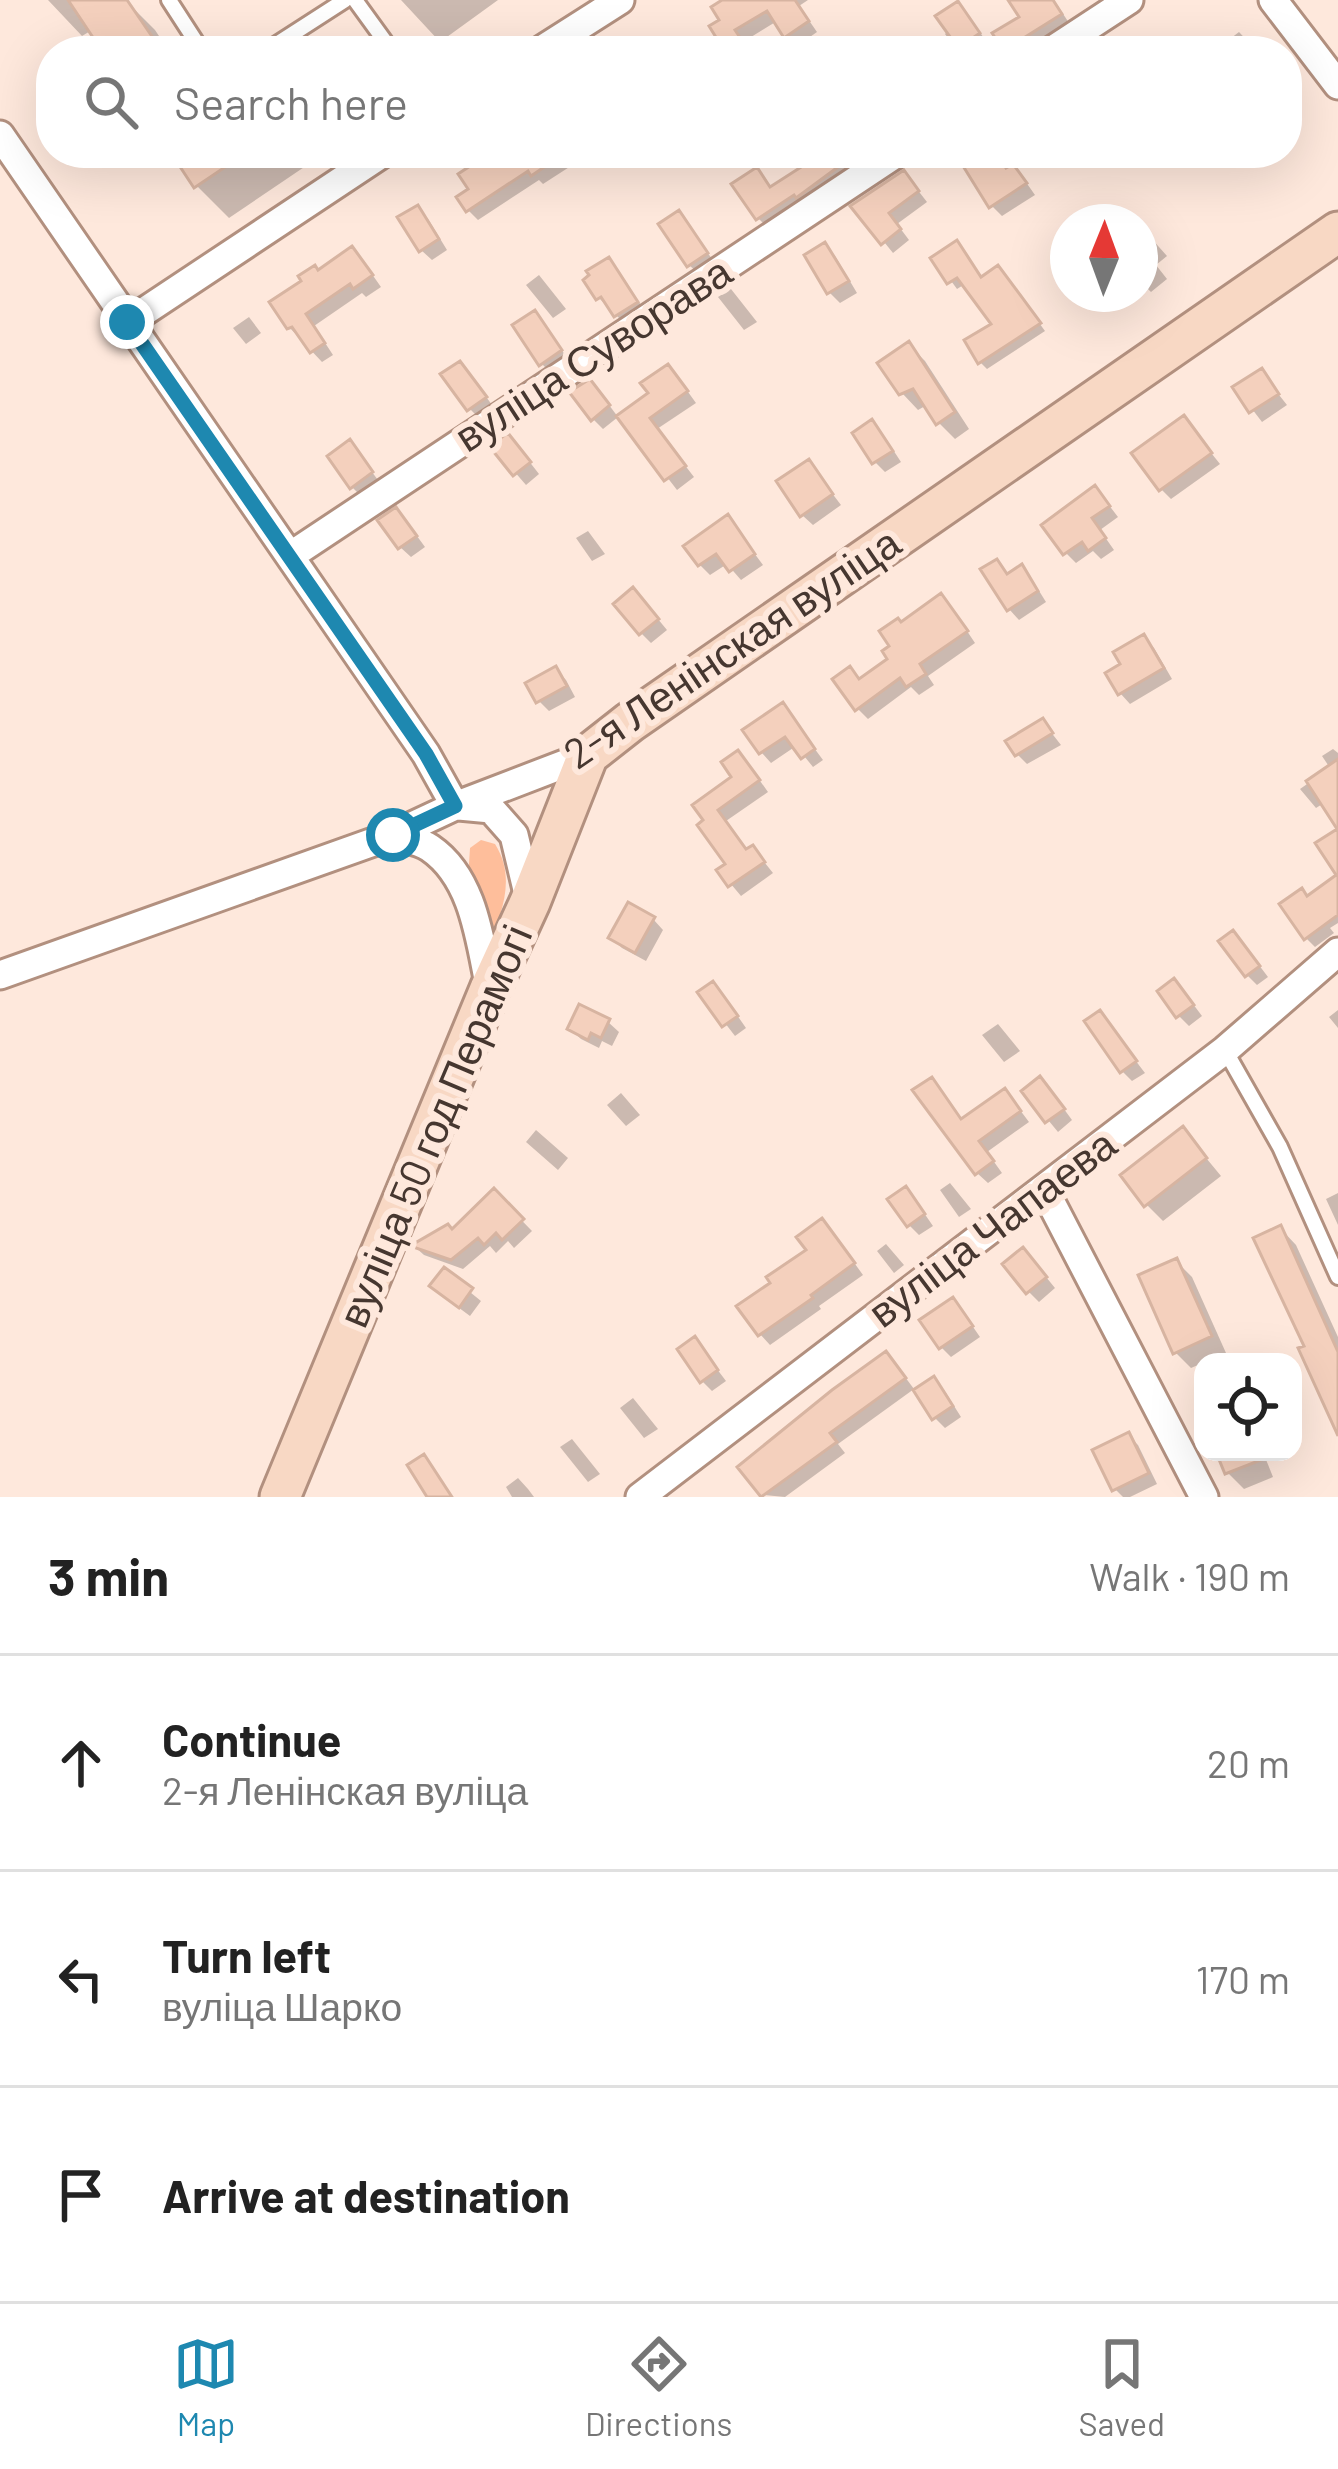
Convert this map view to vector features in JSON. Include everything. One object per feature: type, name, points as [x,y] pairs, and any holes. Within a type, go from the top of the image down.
[{"type":"main road","name":"2-я Ленінская вуліца","points":[[588,755],[1338,232]]},
{"type":"main road","name":"вуліца 50 год Перамогі","points":[[280,1497],[588,755]]},
{"type":"street","points":[[564,36],[620,0]]},
{"type":"street","points":[[1075,36],[1129,0]]},
{"type":"street","points":[[1273,0],[1301,36]]},
{"type":"street","points":[[1302,38],[1338,85]]},
{"type":"street","points":[[0,135],[426,754],[455,806],[449,828],[455,871],[479,936],[490,989]]},
{"type":"street","points":[[127,322],[360,168]]},
{"type":"street","name":"вуліца Суворава","points":[[290,556],[874,168]]},
{"type":"street","name":"2-я Ленінская вуліца","points":[[0,975],[393,835],[588,755]]},
{"type":"street","points":[[455,806],[491,808],[514,836],[530,902]]},
{"type":"street","points":[[393,835],[428,846],[455,871]]},
{"type":"street","name":"вуліца Чапаева","points":[[640,1497],[1225,1050],[1338,952]]},
{"type":"street","points":[[1043,1189],[1204,1497]]},
{"type":"lane","points":[[169,0],[192,36]]},
{"type":"lane","points":[[289,36],[345,0]]},
{"type":"lane","points":[[355,0],[381,36]]},
{"type":"lane","points":[[1225,1050],[1280,1147],[1338,1277]]},
{"type":"shaded area","points":[[481,840],[495,844],[506,883],[488,949],[468,879],[470,848]]},
{"type":"building","points":[[68,0],[127,0],[152,36],[92,36]]},
{"type":"building","points":[[722,0],[795,0],[809,21],[783,36],[767,11],[735,30],[739,36],[715,36],[709,26],[719,20],[711,7]]},
{"type":"building","points":[[1008,0],[1053,0],[1062,14],[1027,36],[994,36],[1019,17]]},
{"type":"building","points":[[958,1],[980,33],[949,36],[935,16]]},
{"type":"building","points":[[181,168],[224,168],[194,188]]},
{"type":"building","points":[[467,168],[543,168],[531,176],[528,171],[466,212],[456,197],[468,189],[458,174]]},
{"type":"building","points":[[758,168],[770,187],[800,168],[837,168],[756,220],[731,184]]},
{"type":"building","points":[[964,168],[1016,168],[1027,183],[989,208]]},
{"type":"building","points":[[904,170],[919,191],[889,213],[901,229],[881,245],[850,206]]},
{"type":"building","points":[[418,205],[439,239],[419,252],[397,217]]},
{"type":"building","points":[[679,210],[708,253],[687,267],[658,224]]},
{"type":"building","points":[[957,240],[981,277],[998,265],[1041,323],[978,364],[964,340],[991,324],[957,278],[947,284],[930,258]]},
{"type":"building","points":[[825,242],[849,281],[827,294],[804,255]]},
{"type":"building","points":[[352,246],[373,275],[353,289],[350,284],[306,314],[325,343],[310,353],[269,302],[301,281],[298,276],[315,265],[318,270]]},
{"type":"building","points":[[609,257],[638,302],[614,317],[583,280],[589,275],[586,271]]},
{"type":"building","points":[[535,310],[562,350],[539,366],[512,325]]},
{"type":"building","points":[[909,341],[955,412],[936,425],[913,389],[899,395],[877,363]]},
{"type":"building","points":[[460,361],[487,397],[467,411],[440,374]]},
{"type":"building","points":[[668,364],[688,391],[650,418],[686,466],[664,481],[616,416],[648,393],[640,383]]},
{"type":"building","points":[[1262,368],[1279,394],[1249,413],[1232,387]]},
{"type":"building","points":[[590,379],[610,405],[591,421],[569,392]]},
{"type":"building","points":[[1184,415],[1212,453],[1159,491],[1131,453]]},
{"type":"building","points":[[872,419],[893,451],[872,464],[852,433]]},
{"type":"building","points":[[508,433],[531,462],[513,476],[489,446]]},
{"type":"building","points":[[350,439],[373,472],[350,489],[327,456]]},
{"type":"building","points":[[809,459],[833,494],[800,517],[776,481]]},
{"type":"building","points":[[1095,485],[1110,506],[1092,518],[1106,538],[1088,551],[1082,542],[1063,555],[1041,525]]},
{"type":"building","points":[[396,507],[417,536],[398,549],[377,520]]},
{"type":"building","points":[[728,514],[755,554],[729,572],[716,554],[698,566],[683,546]]},
{"type":"building","points":[[997,559],[1007,574],[1022,564],[1038,591],[1007,611],[980,569]]},
{"type":"building","points":[[633,587],[659,619],[639,635],[613,604]]},
{"type":"building","points":[[941,593],[968,631],[920,664],[926,674],[906,687],[900,678],[855,711],[832,679],[850,666],[859,679],[887,659],[882,651],[889,646],[879,631],[898,618],[901,622]]},
{"type":"building","points":[[1144,634],[1164,668],[1118,695],[1105,673],[1120,664],[1113,652]]},
{"type":"building","points":[[556,666],[567,686],[536,703],[525,683]]},
{"type":"building","points":[[783,702],[815,749],[801,759],[785,737],[759,754],[742,730]]},
{"type":"building","points":[[1043,718],[1053,733],[1015,756],[1005,741]]},
{"type":"building","points":[[738,750],[760,780],[718,810],[746,849],[753,845],[765,862],[728,887],[716,870],[725,864],[697,825],[703,820],[692,805],[731,777],[721,762]]},
{"type":"building","points":[[1338,759],[1338,915],[1304,940],[1279,904],[1302,888],[1307,896],[1336,875],[1315,843],[1337,829],[1306,781]]},
{"type":"building","points":[[628,902],[655,917],[635,953],[608,938]]},
{"type":"building","points":[[1233,930],[1260,966],[1245,977],[1218,941]]},
{"type":"building","points":[[1174,978],[1194,1005],[1176,1018],[1157,991]]},
{"type":"building","points":[[713,981],[738,1016],[722,1027],[697,992]]},
{"type":"building","points":[[579,1004],[610,1019],[601,1038],[591,1033],[588,1040],[567,1029]]},
{"type":"building","points":[[1100,1010],[1137,1061],[1120,1073],[1084,1021]]},
{"type":"building","points":[[1040,1076],[1065,1109],[1045,1123],[1021,1091]]},
{"type":"building","points":[[932,1077],[961,1119],[1005,1088],[1021,1111],[979,1141],[994,1161],[975,1175],[912,1090]]},
{"type":"building","points":[[1183,1126],[1207,1158],[1144,1207],[1120,1175]]},
{"type":"building","points":[[906,1186],[925,1214],[907,1227],[887,1199]]},
{"type":"building","points":[[494,1188],[524,1219],[502,1240],[496,1233],[484,1245],[478,1238],[451,1260],[410,1246],[448,1224],[452,1229]]},
{"type":"building","points":[[822,1218],[855,1263],[758,1336],[736,1306],[770,1283],[766,1277],[806,1250],[796,1237]]},
{"type":"building","points":[[1281,1225],[1338,1352],[1338,1436],[1298,1348],[1304,1346],[1253,1238]]},
{"type":"building","points":[[1023,1247],[1047,1277],[1026,1294],[1002,1264]]},
{"type":"building","points":[[1177,1258],[1212,1336],[1173,1354],[1138,1275]]},
{"type":"building","points":[[444,1267],[473,1288],[459,1308],[429,1286]]},
{"type":"building","points":[[953,1297],[973,1326],[939,1349],[919,1320]]},
{"type":"building","points":[[695,1336],[718,1370],[700,1383],[677,1349]]},
{"type":"building","points":[[886,1351],[906,1378],[830,1433],[837,1442],[761,1497],[737,1467]]},
{"type":"building","points":[[934,1376],[953,1406],[932,1420],[913,1390]]},
{"type":"building","points":[[1129,1432],[1149,1473],[1112,1491],[1092,1450]]},
{"type":"building","points":[[424,1454],[452,1497],[427,1497],[407,1465]]},
{"type":"building","points":[[1220,1461],[1258,1461],[1225,1474]]},
{"type":"route","points":[[127,322],[426,754],[455,806],[393,835]]}]
